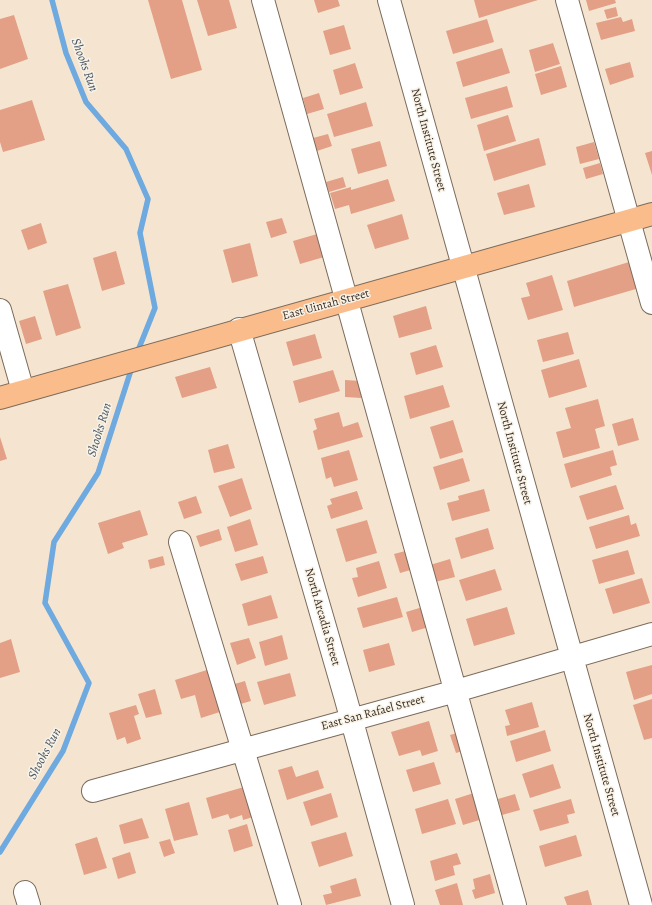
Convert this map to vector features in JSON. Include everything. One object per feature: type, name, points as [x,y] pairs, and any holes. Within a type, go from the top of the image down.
[{"type":"main road","name":"East Uintah Street","points":[[0,398],[239,329],[463,268],[652,214]]},
{"type":"street","points":[[263,0],[345,300],[515,905]]},
{"type":"street","name":"North Institute Street","points":[[389,0],[641,905]]},
{"type":"street","points":[[567,0],[652,302]]},
{"type":"street","points":[[0,310],[27,390]]},
{"type":"street","name":"North Arcadia Street","points":[[239,329],[352,719],[403,905]]},
{"type":"street","points":[[180,542],[290,905]]},
{"type":"street","name":"East San Rafael Street","points":[[93,791],[456,691],[571,656],[652,634]]},
{"type":"building","points":[[148,0],[182,0],[202,70],[171,79]]},
{"type":"building","points":[[197,0],[229,0],[237,28],[208,36]]},
{"type":"building","points":[[314,0],[338,0],[340,6],[318,13]]},
{"type":"building","points":[[474,0],[538,0],[479,18]]},
{"type":"building","points":[[586,0],[615,0],[616,3],[589,11]]},
{"type":"building","points":[[616,7],[618,16],[607,19],[604,10]]},
{"type":"building","points":[[14,15],[28,59],[0,69],[0,19]]},
{"type":"building","points":[[621,17],[623,22],[632,19],[635,31],[601,40],[596,23]]},
{"type":"building","points":[[487,19],[494,42],[453,54],[446,31]]},
{"type":"building","points":[[344,25],[351,49],[330,55],[323,31]]},
{"type":"building","points":[[553,43],[560,64],[535,72],[529,50]]},
{"type":"building","points":[[502,48],[510,73],[463,87],[456,62]]},
{"type":"building","points":[[630,62],[634,77],[610,85],[605,69]]},
{"type":"building","points":[[355,63],[363,88],[340,95],[333,70]]},
{"type":"building","points":[[561,66],[567,87],[541,95],[535,74]]},
{"type":"building","points":[[507,86],[513,107],[471,119],[465,98]]},
{"type":"building","points":[[319,93],[324,109],[307,114],[303,98]]},
{"type":"building","points":[[32,100],[45,140],[3,152],[0,142],[0,110]]},
{"type":"building","points":[[366,102],[373,126],[334,137],[327,114]]},
{"type":"building","points":[[508,115],[516,141],[484,151],[477,125]]},
{"type":"building","points":[[328,134],[332,146],[317,151],[313,138]]},
{"type":"building","points":[[539,138],[546,165],[494,181],[486,154]]},
{"type":"building","points":[[380,141],[387,166],[358,174],[351,149]]},
{"type":"building","points":[[594,142],[599,159],[580,164],[576,147]]},
{"type":"building","points":[[652,151],[652,175],[645,153]]},
{"type":"building","points":[[600,163],[603,174],[586,179],[583,168]]},
{"type":"building","points":[[343,177],[346,187],[329,192],[326,182]]},
{"type":"building","points":[[388,179],[395,201],[351,214],[349,205],[335,209],[330,193],[351,187],[351,190]]},
{"type":"building","points":[[529,184],[535,207],[504,215],[497,193]]},
{"type":"building","points":[[402,214],[409,239],[375,249],[367,225]]},
{"type":"building","points":[[282,218],[287,233],[271,238],[266,222]]},
{"type":"building","points":[[41,223],[47,243],[28,250],[21,230]]},
{"type":"building","points":[[317,234],[324,257],[300,264],[293,241]]},
{"type":"building","points":[[250,243],[258,276],[232,283],[223,250]]},
{"type":"building","points":[[116,251],[125,284],[102,291],[93,258]]},
{"type":"building","points":[[629,262],[636,289],[574,307],[567,281]]},
{"type":"building","points":[[552,275],[563,310],[528,320],[521,298],[530,296],[526,283]]},
{"type":"building","points":[[68,284],[81,328],[56,336],[43,291]]},
{"type":"building","points":[[426,306],[432,329],[399,338],[393,316]]},
{"type":"building","points":[[35,316],[42,339],[26,344],[19,321]]},
{"type":"building","points":[[568,332],[574,354],[543,362],[537,340]]},
{"type":"building","points":[[315,334],[322,358],[293,366],[286,342]]},
{"type":"building","points":[[436,345],[443,367],[416,375],[410,353]]},
{"type":"building","points":[[579,359],[587,387],[549,398],[541,370]]},
{"type":"building","points":[[210,367],[217,388],[182,398],[175,377]]},
{"type":"building","points":[[333,370],[340,391],[299,403],[293,381]]},
{"type":"building","points":[[345,380],[361,381],[361,398],[345,397]]},
{"type":"building","points":[[443,385],[450,407],[410,419],[404,396]]},
{"type":"building","points":[[598,399],[605,426],[595,429],[600,448],[563,458],[556,432],[571,428],[565,408]]},
{"type":"building","points":[[339,412],[343,427],[358,422],[363,437],[318,450],[313,431],[317,429],[314,419]]},
{"type":"building","points":[[633,418],[639,440],[618,446],[612,424]]},
{"type":"building","points":[[453,420],[463,452],[440,459],[430,427]]},
{"type":"building","points":[[0,437],[7,459],[0,461]]},
{"type":"building","points":[[228,444],[235,468],[214,473],[208,450]]},
{"type":"building","points":[[349,450],[358,480],[334,487],[331,477],[326,479],[321,458]]},
{"type":"building","points":[[613,450],[617,465],[610,467],[612,475],[571,488],[564,464]]},
{"type":"building","points":[[463,458],[470,481],[440,490],[433,467]]},
{"type":"building","points":[[242,478],[252,509],[230,517],[218,486]]},
{"type":"building","points":[[616,485],[624,509],[587,520],[579,496]]},
{"type":"building","points":[[484,489],[490,511],[452,521],[447,503],[459,500],[458,496]]},
{"type":"building","points":[[357,491],[363,509],[331,519],[327,506],[332,504],[330,499]]},
{"type":"building","points":[[196,496],[202,513],[184,519],[178,502]]},
{"type":"building","points":[[140,510],[148,535],[122,543],[124,548],[108,554],[98,523]]},
{"type":"building","points":[[629,515],[631,525],[636,523],[640,536],[596,549],[589,527]]},
{"type":"building","points":[[250,519],[258,545],[235,552],[227,527]]},
{"type":"building","points":[[367,520],[377,553],[346,562],[336,529]]},
{"type":"building","points":[[488,528],[494,549],[461,559],[455,538]]},
{"type":"building","points":[[219,529],[222,540],[200,547],[196,536]]},
{"type":"building","points":[[409,550],[414,569],[400,573],[394,554]]},
{"type":"building","points":[[628,550],[635,574],[599,584],[592,560]]},
{"type":"building","points":[[163,556],[165,565],[150,569],[148,560]]},
{"type":"building","points":[[263,556],[268,573],[241,581],[235,564]]},
{"type":"building","points":[[450,559],[455,577],[435,582],[430,565]]},
{"type":"building","points":[[379,561],[387,588],[358,597],[352,578],[358,577],[356,568]]},
{"type":"building","points":[[495,569],[502,590],[466,601],[459,580]]},
{"type":"building","points":[[642,578],[650,603],[613,614],[605,589]]},
{"type":"building","points":[[271,595],[278,618],[248,626],[242,604]]},
{"type":"building","points":[[397,597],[403,617],[363,628],[357,608]]},
{"type":"building","points":[[426,606],[432,626],[412,632],[406,612]]},
{"type":"building","points":[[507,607],[515,634],[474,646],[466,619]]},
{"type":"building","points":[[282,635],[288,659],[265,666],[259,642]]},
{"type":"building","points":[[249,638],[256,658],[237,665],[230,643]]},
{"type":"building","points":[[11,639],[20,672],[0,678],[0,643]]},
{"type":"building","points":[[389,643],[395,665],[369,672],[363,650]]},
{"type":"building","points":[[652,665],[652,694],[634,700],[626,672]]},
{"type":"building","points":[[210,669],[223,711],[201,718],[195,695],[181,699],[175,680]]},
{"type":"building","points":[[290,673],[296,696],[264,705],[257,682]]},
{"type":"building","points":[[245,681],[251,701],[237,705],[231,685]]},
{"type":"building","points":[[155,689],[162,714],[146,718],[138,694]]},
{"type":"building","points":[[652,699],[652,738],[644,740],[633,705]]},
{"type":"building","points":[[532,702],[539,727],[507,736],[505,726],[510,725],[505,710]]},
{"type":"building","points":[[136,705],[139,714],[134,716],[141,739],[127,744],[125,737],[117,740],[109,713]]},
{"type":"building","points":[[429,721],[438,751],[422,756],[420,750],[399,756],[391,732]]},
{"type":"building","points":[[545,730],[551,751],[516,762],[510,741]]},
{"type":"building","points":[[460,732],[466,750],[456,753],[450,735]]},
{"type":"building","points":[[434,762],[441,784],[413,792],[406,770]]},
{"type":"building","points":[[553,764],[561,788],[530,798],[522,774]]},
{"type":"building","points":[[292,766],[296,777],[318,770],[324,788],[287,800],[278,770]]},
{"type":"building","points":[[244,787],[253,817],[243,820],[242,815],[230,819],[228,814],[212,819],[206,798]]},
{"type":"building","points":[[477,792],[486,818],[463,825],[455,799]]},
{"type":"building","points":[[331,793],[338,817],[311,826],[303,802]]},
{"type":"building","points":[[515,794],[520,810],[502,815],[498,799]]},
{"type":"building","points":[[448,799],[456,824],[422,834],[415,809]]},
{"type":"building","points":[[571,799],[575,813],[567,815],[569,823],[540,831],[533,810]]},
{"type":"building","points":[[189,802],[198,835],[174,841],[165,809]]},
{"type":"building","points":[[142,818],[149,838],[124,844],[119,825]]},
{"type":"building","points":[[247,824],[253,846],[234,852],[228,830]]},
{"type":"building","points":[[346,832],[353,856],[319,867],[311,842]]},
{"type":"building","points":[[576,835],[582,856],[545,867],[539,846]]},
{"type":"building","points":[[97,837],[107,868],[84,875],[75,844]]},
{"type":"building","points":[[170,839],[175,853],[164,857],[159,842]]},
{"type":"building","points":[[130,852],[136,873],[118,879],[112,858]]},
{"type":"building","points":[[457,853],[461,864],[453,866],[455,875],[435,881],[430,861]]},
{"type":"building","points":[[490,874],[495,893],[475,899],[472,890],[475,889],[473,879]]},
{"type":"building","points":[[356,878],[361,896],[326,905],[323,895],[332,893],[330,886]]},
{"type":"building","points":[[457,883],[463,905],[440,905],[435,890]]},
{"type":"building","points":[[588,890],[592,905],[567,905],[564,897]]},
{"type":"waterway","name":"Shooks Run","points":[[52,0],[66,53],[86,102],[126,149],[148,199],[140,233],[155,308],[137,353]]},
{"type":"waterway","name":"Shooks Run","points":[[0,852],[63,751],[89,683],[45,603],[54,542],[98,473],[132,367]]}]
